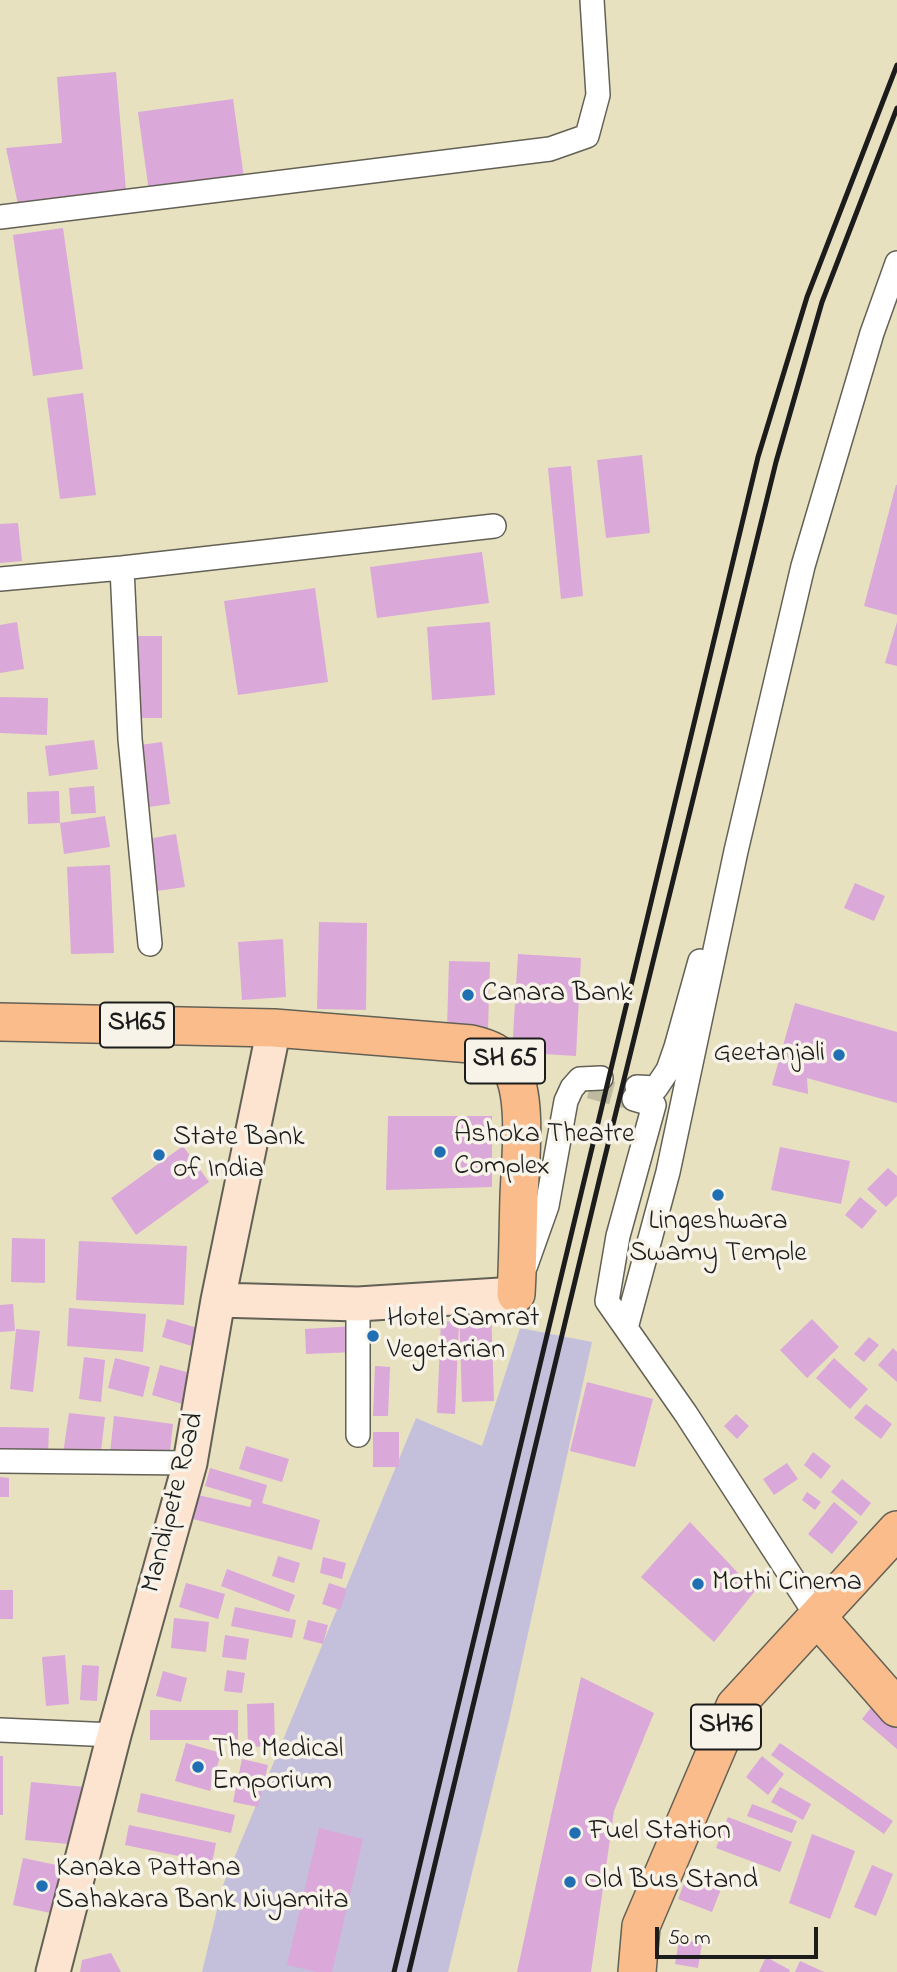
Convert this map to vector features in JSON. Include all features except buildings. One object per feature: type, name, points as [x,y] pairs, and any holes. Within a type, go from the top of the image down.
[{"type":"main road","name":"SH65","points":[[0,1022],[274,1028]]},
{"type":"main road","name":"SH 65","points":[[274,1028],[471,1044],[487,1048],[501,1056],[511,1069],[517,1084],[522,1124],[517,1291]]},
{"type":"main road","name":"Mandipete Road","points":[[53,1972],[114,1735],[190,1463],[218,1300],[274,1028]]},
{"type":"main road","points":[[218,1300],[358,1304],[517,1291]]},
{"type":"main road","name":"SH76","points":[[637,1972],[641,1926],[735,1706],[897,1530]]},
{"type":"main road","points":[[818,1618],[897,1708]]},
{"type":"street","points":[[0,218],[550,149],[587,136],[598,95],[592,0]]},
{"type":"street","points":[[626,1328],[668,1172],[714,955],[803,566],[872,332],[897,262]]},
{"type":"street","points":[[0,579],[494,526]]},
{"type":"street","points":[[122,568],[130,739],[150,944]]},
{"type":"street","points":[[714,955],[704,954],[701,958],[668,1070],[656,1088],[636,1093],[654,1105],[618,1236],[607,1301],[686,1414],[818,1618]]},
{"type":"street","points":[[517,1291],[547,1206],[566,1101],[580,1079],[596,1083]]},
{"type":"street","points":[[358,1304],[358,1434]]},
{"type":"street","points":[[0,1461],[190,1463]]},
{"type":"street","points":[[0,1730],[114,1735]]},
{"type":"shaded area","points":[[520,1328],[592,1342],[509,1720],[448,1972],[202,1972],[223,1885],[416,1418],[482,1446]]},
{"type":"tunnel","points":[[590,1087],[634,1099]]},
{"type":"railway","points":[[394,1972],[758,457],[807,297],[897,65]]},
{"type":"railway","points":[[409,1972],[600,1177],[776,462],[822,302],[897,108]]},
{"type":"place","name":"Canara Bank","points":[[468,995]]},
{"type":"place","name":"Geetanjali","points":[[839,1055]]},
{"type":"place","name":"Ashoka Theatre Complex","points":[[440,1152]]},
{"type":"place","name":"State Bank of India","points":[[159,1155]]},
{"type":"place","name":"Lingeshwara Swamy Temple","points":[[718,1195]]},
{"type":"place","name":"Hotel Samrat Vegetarian","points":[[373,1336]]},
{"type":"place","name":"Mothi Cinema","points":[[698,1584]]},
{"type":"place","name":"The Medical Emporium","points":[[198,1767]]},
{"type":"place","name":"Fuel Station","points":[[575,1833]]},
{"type":"place","name":"Old Bus Stand","points":[[570,1882]]},
{"type":"place","name":"Kanaka Pattana Sahakara Bank Niyamita","points":[[42,1886]]}]
